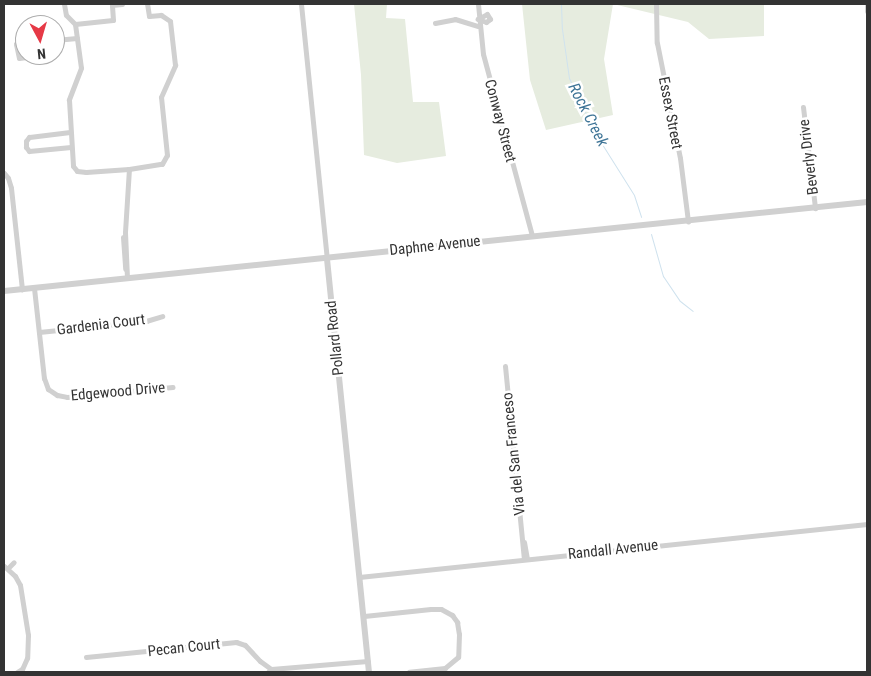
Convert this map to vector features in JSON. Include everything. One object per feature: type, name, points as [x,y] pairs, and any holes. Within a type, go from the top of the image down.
[{"type":"street","points":[[64,4],[66,15],[74,24],[81,68],[69,100],[73,166],[77,171],[129,169],[162,164],[167,155],[161,97],[175,65],[170,21],[161,15],[148,16],[147,4]]},
{"type":"street","points":[[74,24],[113,20],[112,5],[122,4]]},
{"type":"street","name":"Pollard Road","points":[[301,4],[369,672]]},
{"type":"street","name":"Conway Street","points":[[478,4],[478,26],[492,90],[532,236]]},
{"type":"street","name":"Essex Street","points":[[656,4],[657,43],[680,158],[688,221]]},
{"type":"street","points":[[867,4],[867,11]]},
{"type":"street","points":[[435,23],[455,19],[478,26]]},
{"type":"street","points":[[65,39],[77,38]]},
{"type":"street","name":"Beverly Drive","points":[[803,107],[815,208]]},
{"type":"street","points":[[70,132],[29,137],[26,141],[26,147],[30,151],[71,147]]},
{"type":"street","points":[[126,278],[125,232],[129,169]]},
{"type":"street","points":[[4,173],[8,178],[11,188],[22,289]]},
{"type":"street","points":[[4,188],[11,188]]},
{"type":"street","name":"Daphne Avenue","points":[[4,291],[867,202]]},
{"type":"street","name":"Edgewood Drive","points":[[34,288],[44,378],[48,389],[57,395],[67,397],[173,387]]},
{"type":"street","name":"Gardenia Court","points":[[39,332],[146,321],[162,316]]},
{"type":"street","name":"Via del San Franceso","points":[[505,366],[525,559]]},
{"type":"street","name":"Randall Avenue","points":[[360,577],[867,524]]},
{"type":"street","points":[[14,562],[6,567],[20,585],[28,635],[27,658],[22,669],[18,672]]},
{"type":"street","points":[[364,616],[431,609],[441,609],[452,615],[457,622],[459,634],[458,657],[445,668],[409,672]]},
{"type":"street","name":"Pecan Court","points":[[86,657],[236,642],[245,645],[270,671]]},
{"type":"street","points":[[270,671],[368,661]]},
{"type":"shaded area","points":[[354,4],[387,4],[386,18],[405,19],[413,102],[439,102],[446,156],[397,163],[364,155],[361,75]]},
{"type":"shaded area","points":[[522,4],[613,4],[604,59],[613,115],[546,130],[530,80]]},
{"type":"shaded area","points":[[613,4],[764,4],[764,36],[709,39],[688,22]]},
{"type":"waterway","name":"Rock Creek","points":[[561,4],[562,29],[569,78],[595,133],[634,195],[641,217]]},
{"type":"waterway","name":"Rock Creek","points":[[651,234],[663,276],[680,301],[693,311]]}]
